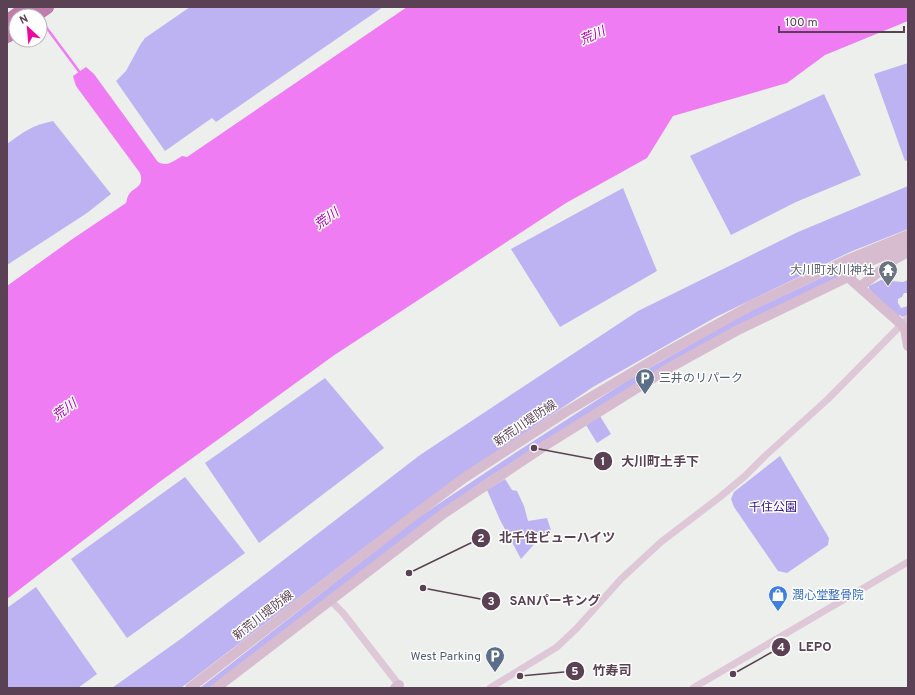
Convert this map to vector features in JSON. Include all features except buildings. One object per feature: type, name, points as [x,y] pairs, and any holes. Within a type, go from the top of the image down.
[{"type":"highway","points":[[7,22],[27,7]]},
{"type":"main road","points":[[7,14],[16,7]]},
{"type":"main road","name":"新荒川堤防線","points":[[190,688],[464,478],[564,413],[666,352],[754,304],[847,260],[908,235]]},
{"type":"main road","points":[[216,688],[442,514],[615,401],[668,368],[736,331],[848,277],[864,264],[908,245]]},
{"type":"main road","points":[[860,287],[895,259],[908,252]]},
{"type":"main road","points":[[864,264],[861,269],[861,274],[865,277],[873,276]]},
{"type":"main road","points":[[848,277],[905,321],[908,346]]},
{"type":"street","points":[[490,688],[557,647],[577,628],[621,579],[660,542],[720,497],[745,476],[832,395],[905,321]]},
{"type":"street","points":[[693,688],[908,562]]},
{"type":"street","points":[[330,600],[343,613],[397,686]]},
{"type":"green space","points":[[190,7],[383,7],[216,122],[212,118],[165,151],[116,81],[126,71],[145,38]]},
{"type":"green space","points":[[908,63],[908,160],[905,161],[874,74]]},
{"type":"green space","points":[[824,94],[861,175],[796,202],[731,235],[690,156]]},
{"type":"green space","points":[[53,121],[111,194],[87,213],[7,265],[7,144],[28,130]]},
{"type":"green space","points":[[908,186],[908,229],[850,252],[716,317],[593,387],[478,464],[365,547],[181,688],[112,688],[182,638],[420,455],[638,311],[798,232]]},
{"type":"green space","points":[[623,188],[657,271],[560,327],[511,249]]},
{"type":"green space","points":[[908,240],[853,270],[813,289],[492,475],[463,495],[209,688],[200,688],[416,519],[625,382],[746,313],[853,263]]},
{"type":"green space","points":[[881,280],[903,282],[908,280],[908,293],[904,293],[902,297],[898,299],[898,303],[901,308],[908,306],[908,315],[902,317],[900,315],[898,316],[869,289],[869,286]]},
{"type":"green space","points":[[325,378],[384,448],[259,543],[205,463]]},
{"type":"green space","points":[[600,416],[611,434],[597,443],[586,425]]},
{"type":"green space","name":"千住公園","points":[[780,456],[829,538],[828,545],[787,573],[778,571],[734,507],[731,499],[734,492]]},
{"type":"green space","points":[[185,477],[245,553],[127,638],[71,559]]},
{"type":"green space","points":[[505,479],[512,490],[517,491],[524,506],[528,521],[547,518],[551,530],[538,540],[521,559],[500,520],[487,490]]},
{"type":"green space","points":[[36,587],[97,674],[78,688],[7,688],[7,608]]},
{"type":"water","name":"荒川","points":[[407,7],[908,7],[908,21],[825,55],[787,83],[673,116],[647,158],[566,203],[333,356],[158,483],[7,599],[7,286],[126,203],[130,193],[140,185],[141,182],[140,173],[76,86],[73,76],[86,67],[94,74],[158,162],[167,164],[182,156],[187,157]]},
{"type":"waterway","points":[[48,30],[81,74]]},
{"type":"place","name":"大川町氷川神社","points":[[888,287]]},
{"type":"place","name":"三井のリパーク","points":[[645,395]]},
{"type":"place","name":"大川町土手下","points":[[534,448]]},
{"type":"place","name":"北千住ビューハイツ","points":[[409,573]]},
{"type":"place","name":"SANパーキング","points":[[423,588]]},
{"type":"place","name":"潤心堂整骨院","points":[[778,612]]},
{"type":"place","name":"West Parking","points":[[495,673]]},
{"type":"place","name":"LEPO","points":[[733,674]]},
{"type":"place","name":"竹寿司","points":[[520,676]]}]
